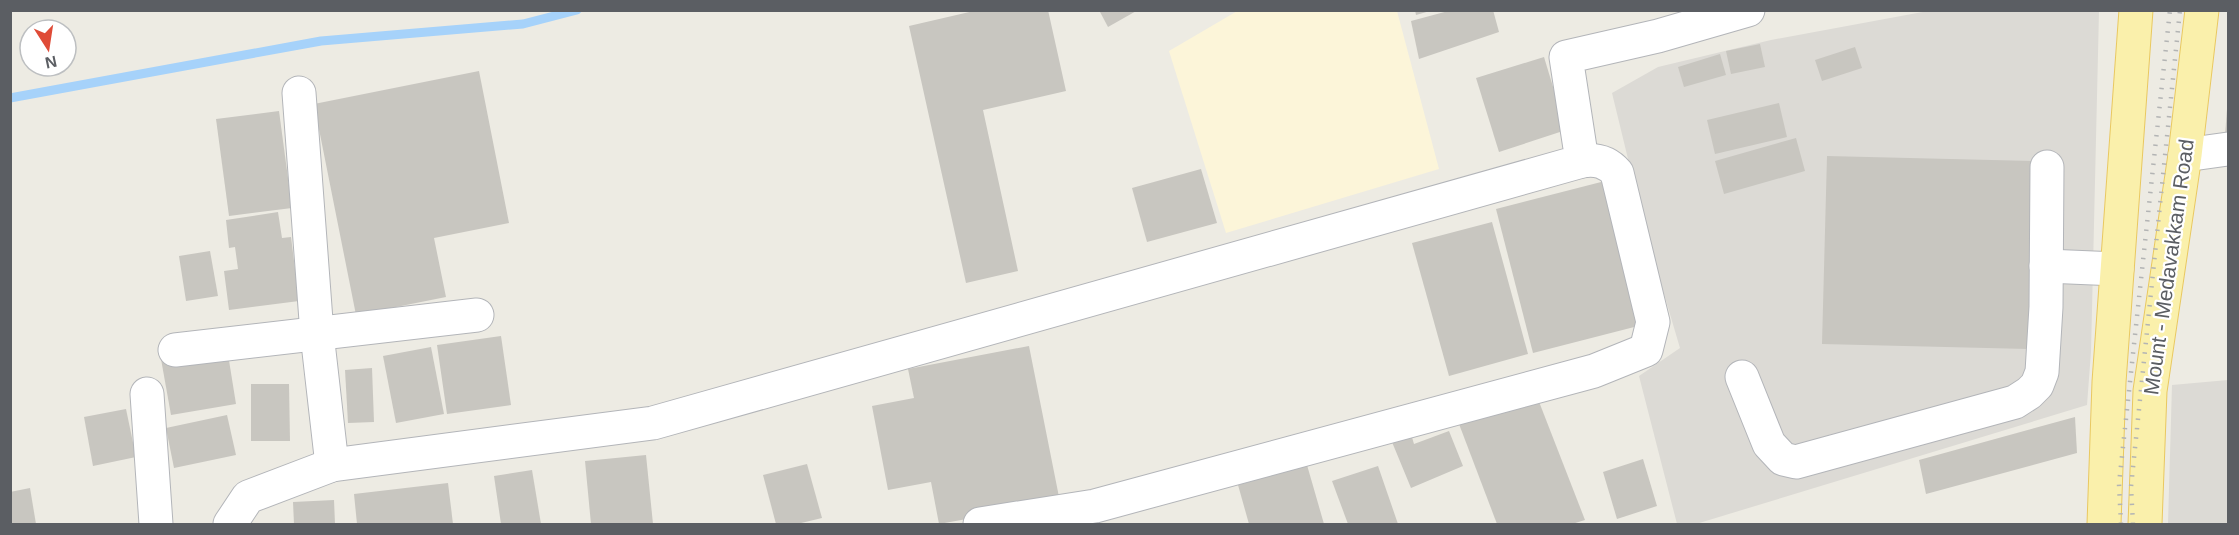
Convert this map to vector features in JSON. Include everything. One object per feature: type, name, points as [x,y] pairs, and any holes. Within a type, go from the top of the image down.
[{"type":"main road","name":"Mount - Medavakkam Road","points":[[2104,525],[2109,382],[2136,10]]},
{"type":"main road","name":"Mount - Medavakkam Road","points":[[2145,525],[2150,391],[2185,154],[2202,10]]},
{"type":"street","points":[[1582,160],[1566,57],[1658,36],[1748,10]]},
{"type":"street","points":[[299,93],[317,334],[332,465]]},
{"type":"street","points":[[2185,154],[2229,149]]},
{"type":"street","points":[[230,525],[248,497],[332,465],[653,423],[1582,160],[1602,162],[1611,166],[1617,173],[1653,322],[1646,350],[1594,371],[1095,506],[997,523]]},
{"type":"street","points":[[1742,377],[1769,444],[1783,459],[1796,462],[2015,402],[2029,393],[2037,385],[2042,372],[2046,307],[2047,167]]},
{"type":"street","points":[[2046,266],[2117,269]]},
{"type":"street","points":[[175,350],[477,315]]},
{"type":"street","points":[[147,394],[156,525]]},
{"type":"shaded area","points":[[1239,10],[1397,11],[1439,169],[1226,233],[1169,51]]},
{"type":"shaded area","points":[[1928,11],[2099,11],[2091,352],[2087,405],[1696,524],[1677,524],[1639,376],[1680,348],[1646,233],[1612,93],[1658,67],[1771,40]]},
{"type":"shaded area","points":[[2228,380],[2228,524],[2168,524],[2172,385]]},
{"type":"building","points":[[978,10],[1048,10],[1066,91],[983,110],[1018,271],[966,283],[909,26]]},
{"type":"building","points":[[1099,10],[1138,10],[1108,27]]},
{"type":"building","points":[[1415,10],[1429,10],[1430,11],[1416,15]]},
{"type":"building","points":[[1452,10],[1493,10],[1499,32],[1419,59],[1411,21]]},
{"type":"building","points":[[1760,44],[1765,67],[1731,74],[1726,51]]},
{"type":"building","points":[[1855,47],[1862,68],[1822,81],[1815,60]]},
{"type":"building","points":[[1720,54],[1726,75],[1684,87],[1678,67]]},
{"type":"building","points":[[1544,57],[1566,130],[1499,152],[1476,78]]},
{"type":"building","points":[[479,71],[509,223],[434,238],[446,297],[356,315],[314,104]]},
{"type":"building","points":[[1779,103],[1787,137],[1715,154],[1707,120]]},
{"type":"building","points":[[2227,109],[2228,136],[2225,136]]},
{"type":"building","points":[[279,111],[292,208],[229,216],[216,119]]},
{"type":"building","points":[[1796,138],[1805,171],[1724,194],[1715,161]]},
{"type":"building","points":[[1827,156],[2033,161],[2028,349],[1822,344]]},
{"type":"building","points":[[1201,169],[1217,223],[1147,242],[1132,188]]},
{"type":"building","points":[[1605,181],[1642,325],[1533,353],[1496,209]]},
{"type":"building","points":[[278,212],[282,238],[291,237],[299,301],[229,310],[224,271],[238,269],[235,247],[229,248],[226,220]]},
{"type":"building","points":[[1492,222],[1528,354],[1449,376],[1412,243]]},
{"type":"building","points":[[210,251],[218,296],[186,301],[179,256]]},
{"type":"building","points":[[501,336],[511,405],[447,414],[437,345]]},
{"type":"building","points":[[1029,346],[1060,502],[939,524],[931,482],[888,490],[872,406],[914,398],[908,369]]},
{"type":"building","points":[[431,347],[444,414],[396,423],[383,356]]},
{"type":"building","points":[[227,348],[236,404],[171,415],[161,359]]},
{"type":"building","points":[[372,368],[374,422],[348,423],[345,370]]},
{"type":"building","points":[[251,384],[289,384],[290,441],[251,441]]},
{"type":"building","points":[[1536,394],[1585,520],[1572,524],[1497,524],[1459,424]]},
{"type":"building","points":[[126,409],[136,457],[93,466],[84,417]]},
{"type":"building","points":[[227,415],[236,455],[174,468],[166,428]]},
{"type":"building","points":[[2075,417],[2077,453],[1926,494],[1919,460]]},
{"type":"building","points":[[1449,431],[1463,466],[1411,488],[1392,442],[1411,434],[1414,444]]},
{"type":"building","points":[[646,455],[653,524],[591,524],[585,461]]},
{"type":"building","points":[[1643,459],[1657,506],[1617,519],[1603,472]]},
{"type":"building","points":[[807,464],[822,518],[797,524],[776,524],[763,475]]},
{"type":"building","points":[[1307,465],[1324,524],[1249,524],[1238,485]]},
{"type":"building","points":[[1378,466],[1398,524],[1348,524],[1332,481]]},
{"type":"building","points":[[532,470],[541,524],[501,524],[494,476]]},
{"type":"building","points":[[448,483],[453,524],[357,524],[354,494]]},
{"type":"building","points":[[30,488],[36,524],[10,524],[10,492]]},
{"type":"building","points":[[334,500],[335,524],[294,524],[293,502]]},
{"type":"waterway","points":[[10,98],[321,41],[523,24],[577,10]]},
{"type":"railway","points":[[2121,524],[2119,484],[2170,10]]},
{"type":"railway","points":[[2133,524],[2131,487],[2180,10]]}]
